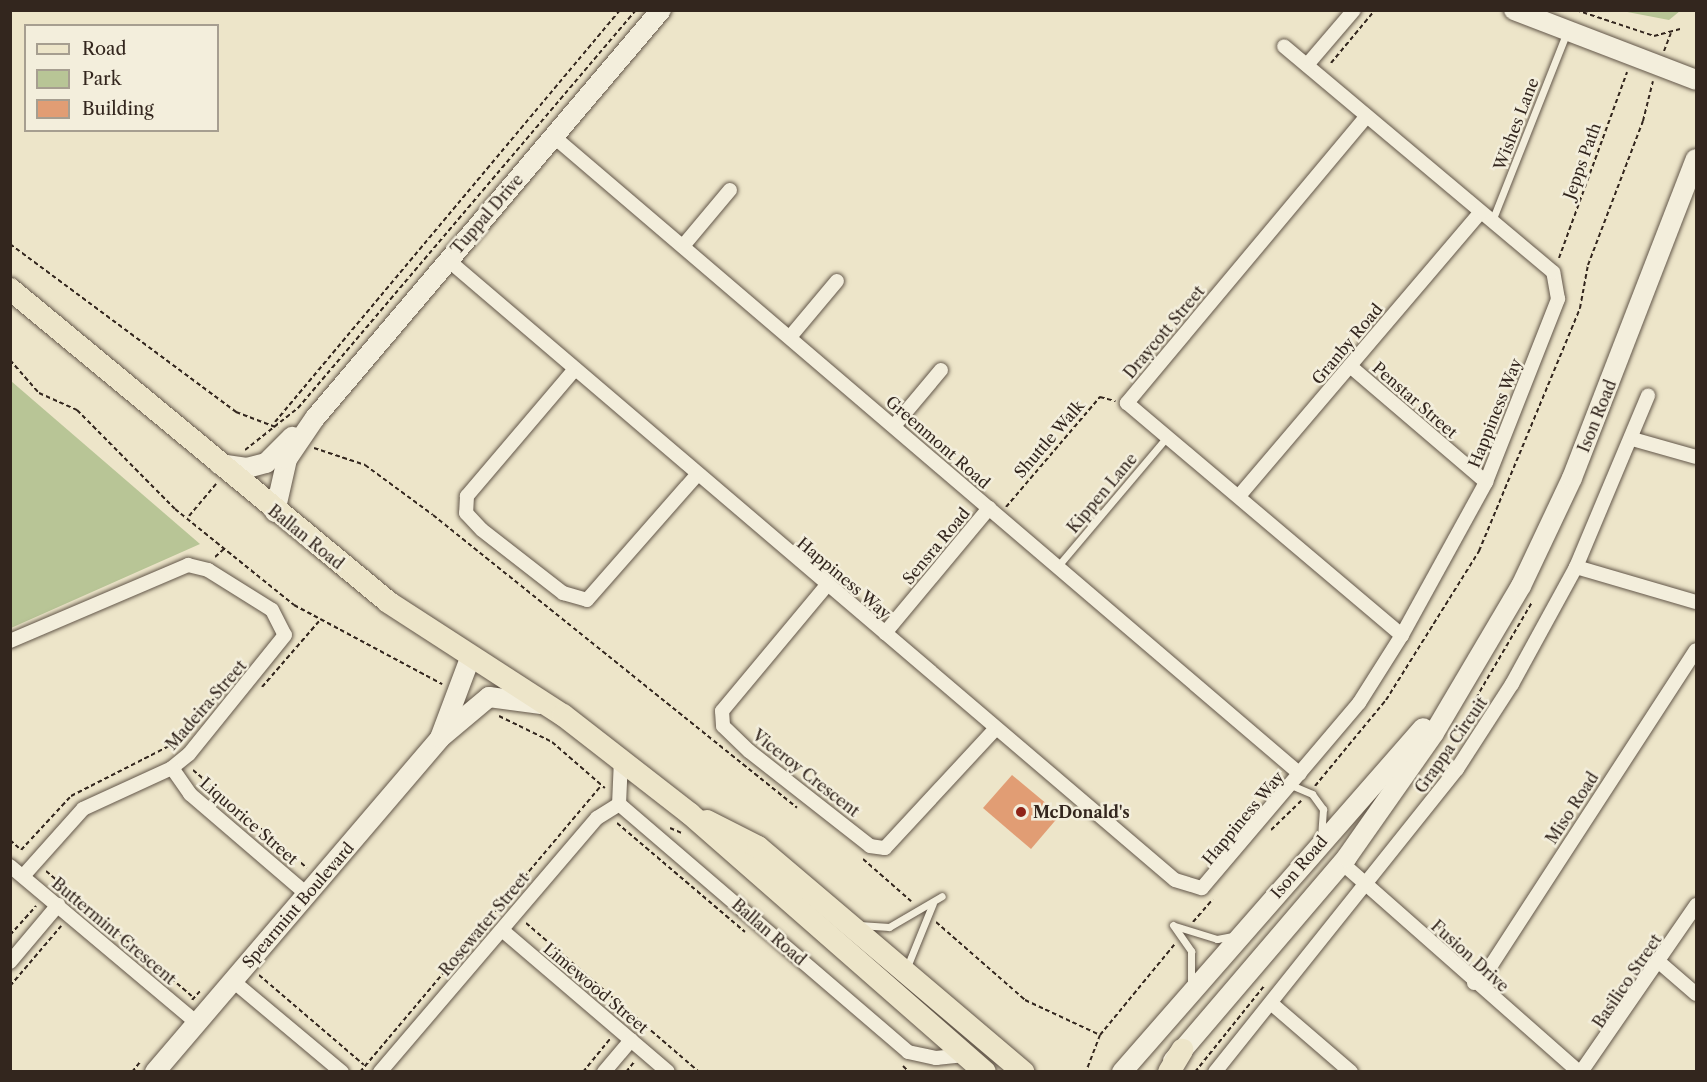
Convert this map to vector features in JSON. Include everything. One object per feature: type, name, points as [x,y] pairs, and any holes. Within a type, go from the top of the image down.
[{"type":"main road","name":"Tuppal Drive","points":[[219,464],[247,468],[266,463],[315,418],[661,10]]},
{"type":"main road","points":[[1514,10],[1566,34],[1696,80]]},
{"type":"main road","name":"Ison Road","points":[[1163,1071],[1342,863],[1434,733],[1476,663],[1521,586],[1572,478],[1696,159]]},
{"type":"main road","name":"Ballan Road","points":[[10,289],[275,512],[470,658],[548,706],[621,759],[689,813],[985,1071]]},
{"type":"main road","name":"Tuppal Drive","points":[[275,512],[278,481],[295,438]]},
{"type":"main road","name":"Spearmint Boulevard","points":[[440,738],[470,658]]},
{"type":"main road","name":"Ison Road","points":[[1122,1071],[1313,850],[1393,765],[1476,663]]},
{"type":"main road","name":"Spearmint Boulevard","points":[[155,1071],[308,895],[440,738],[476,705],[499,695],[548,706]]},
{"type":"main road","name":"Ballan Road","points":[[689,813],[758,847],[1016,1066],[1032,1071]]},
{"type":"main road","points":[[1313,850],[1342,863]]},
{"type":"main road","points":[[1169,1071],[1182,1050]]},
{"type":"street","points":[[1307,65],[1354,10]]},
{"type":"street","points":[[1284,46],[1492,224],[1553,272]]},
{"type":"street","name":"Draycott Street","points":[[1366,117],[1126,403],[1402,634]]},
{"type":"street","name":"Greenmont Road","points":[[554,136],[994,512],[1296,780]]},
{"type":"street","points":[[683,246],[730,190]]},
{"type":"street","name":"Granby Road","points":[[1239,496],[1480,213]]},
{"type":"street","name":"Happiness Way","points":[[448,260],[697,475],[1175,880],[1194,889],[1210,884],[1359,703],[1402,634],[1486,482],[1558,299],[1553,272]]},
{"type":"street","points":[[790,337],[837,281]]},
{"type":"street","name":"Penstar Street","points":[[1350,366],[1486,482]]},
{"type":"street","points":[[575,369],[467,496],[466,513],[482,530],[563,593],[587,600],[697,475]]},
{"type":"street","points":[[894,426],[941,370]]},
{"type":"street","name":"Grappa Circuit","points":[[1215,1071],[1272,1004],[1457,769],[1576,567],[1632,439],[1648,396]]},
{"type":"street","points":[[1632,439],[1696,457]]},
{"type":"street","name":"Sensra Road","points":[[885,633],[994,512]]},
{"type":"street","name":"Madeira Street","points":[[10,641],[188,565],[208,570],[272,610],[284,626],[283,640],[214,725],[171,768],[83,809],[23,876]]},
{"type":"street","points":[[1576,567],[1696,602]]},
{"type":"street","name":"Viceroy Crescent","points":[[826,585],[722,711],[723,726],[749,751],[870,846],[885,848],[996,729]]},
{"type":"street","name":"Miso Road","points":[[1474,983],[1492,964],[1696,650]]},
{"type":"street","points":[[617,798],[621,759]]},
{"type":"street","name":"Liquorice Street","points":[[171,768],[190,794],[308,895]]},
{"type":"street","name":"Rosewater Street","points":[[380,1071],[597,818],[617,798]]},
{"type":"street","name":"Ballan Road","points":[[617,798],[908,1052],[936,1058],[967,1055]]},
{"type":"street","name":"Fusion Drive","points":[[1342,863],[1474,983],[1580,1071]]},
{"type":"street","name":"Buttermint Crescent","points":[[10,866],[197,1023]]},
{"type":"street","points":[[10,962],[58,905]]},
{"type":"street","name":"Basilico Street","points":[[1580,1071],[1659,962],[1696,905]]},
{"type":"street","name":"Limewood Street","points":[[502,930],[668,1071]]},
{"type":"street","points":[[1659,962],[1696,994]]},
{"type":"street","points":[[233,981],[342,1071]]},
{"type":"street","points":[[1272,1004],[1352,1071]]},
{"type":"street","points":[[604,1071],[631,1040]]},
{"type":"lane","name":"Wishes Lane","points":[[1492,224],[1566,34]]},
{"type":"lane","name":"Kippen Lane","points":[[1057,567],[1167,437]]},
{"type":"lane","points":[[1296,780],[1312,794],[1323,809],[1313,850]]},
{"type":"lane","points":[[850,925],[889,927],[924,912],[942,896]]},
{"type":"lane","points":[[907,973],[907,960],[924,912]]},
{"type":"lane","points":[[1190,993],[1191,951],[1173,925],[1217,939],[1242,932]]},
{"type":"path","points":[[273,425],[288,400],[620,10]]},
{"type":"path","points":[[273,425],[298,408],[636,10]]},
{"type":"path","points":[[1331,63],[1375,10]]},
{"type":"path","points":[[1576,10],[1654,36],[1680,29]]},
{"type":"path","points":[[1504,498],[1580,308],[1588,264],[1671,33]]},
{"type":"path","name":"Jepps Path","points":[[1553,272],[1632,58]]},
{"type":"path","points":[[10,244],[236,412],[273,425],[295,438],[365,465],[382,477],[804,812]]},
{"type":"path","points":[[10,360],[39,393],[77,410],[175,509],[189,516],[294,605],[416,666],[458,694]]},
{"type":"path","name":"Shuttle Walk","points":[[994,512],[1100,397],[1126,403]]},
{"type":"path","points":[[21,850],[71,796],[171,745],[229,681]]},
{"type":"path","points":[[476,705],[552,742],[617,798]]},
{"type":"path","points":[[191,768],[307,868]]},
{"type":"path","points":[[360,1071],[602,786]]},
{"type":"path","points":[[607,830],[614,821],[748,935]]},
{"type":"path","points":[[663,825],[692,840]]},
{"type":"path","points":[[10,840],[194,998]]},
{"type":"path","points":[[857,854],[1025,1000],[1100,1035],[1086,1071]]},
{"type":"path","points":[[10,935],[36,905]]},
{"type":"path","points":[[513,939],[534,915]]},
{"type":"path","points":[[526,923],[699,1071]]},
{"type":"path","points":[[10,986],[62,926],[71,933]]},
{"type":"path","points":[[259,975],[365,1065]]},
{"type":"path","points":[[583,1071],[610,1039]]},
{"type":"path","points":[[626,1071],[635,1060]]},
{"type":"path","points":[[900,1064],[909,1071]]},
{"type":"green space","points":[[1622,11],[1680,11],[1669,20]]},
{"type":"green space","points":[[11,381],[200,544],[11,628]]},
{"type":"building","name":"McDonald's","points":[[1012,775],[1060,815],[1031,849],[983,808]]},
{"type":"place","name":"McDonald's","points":[[1021,812]]}]
